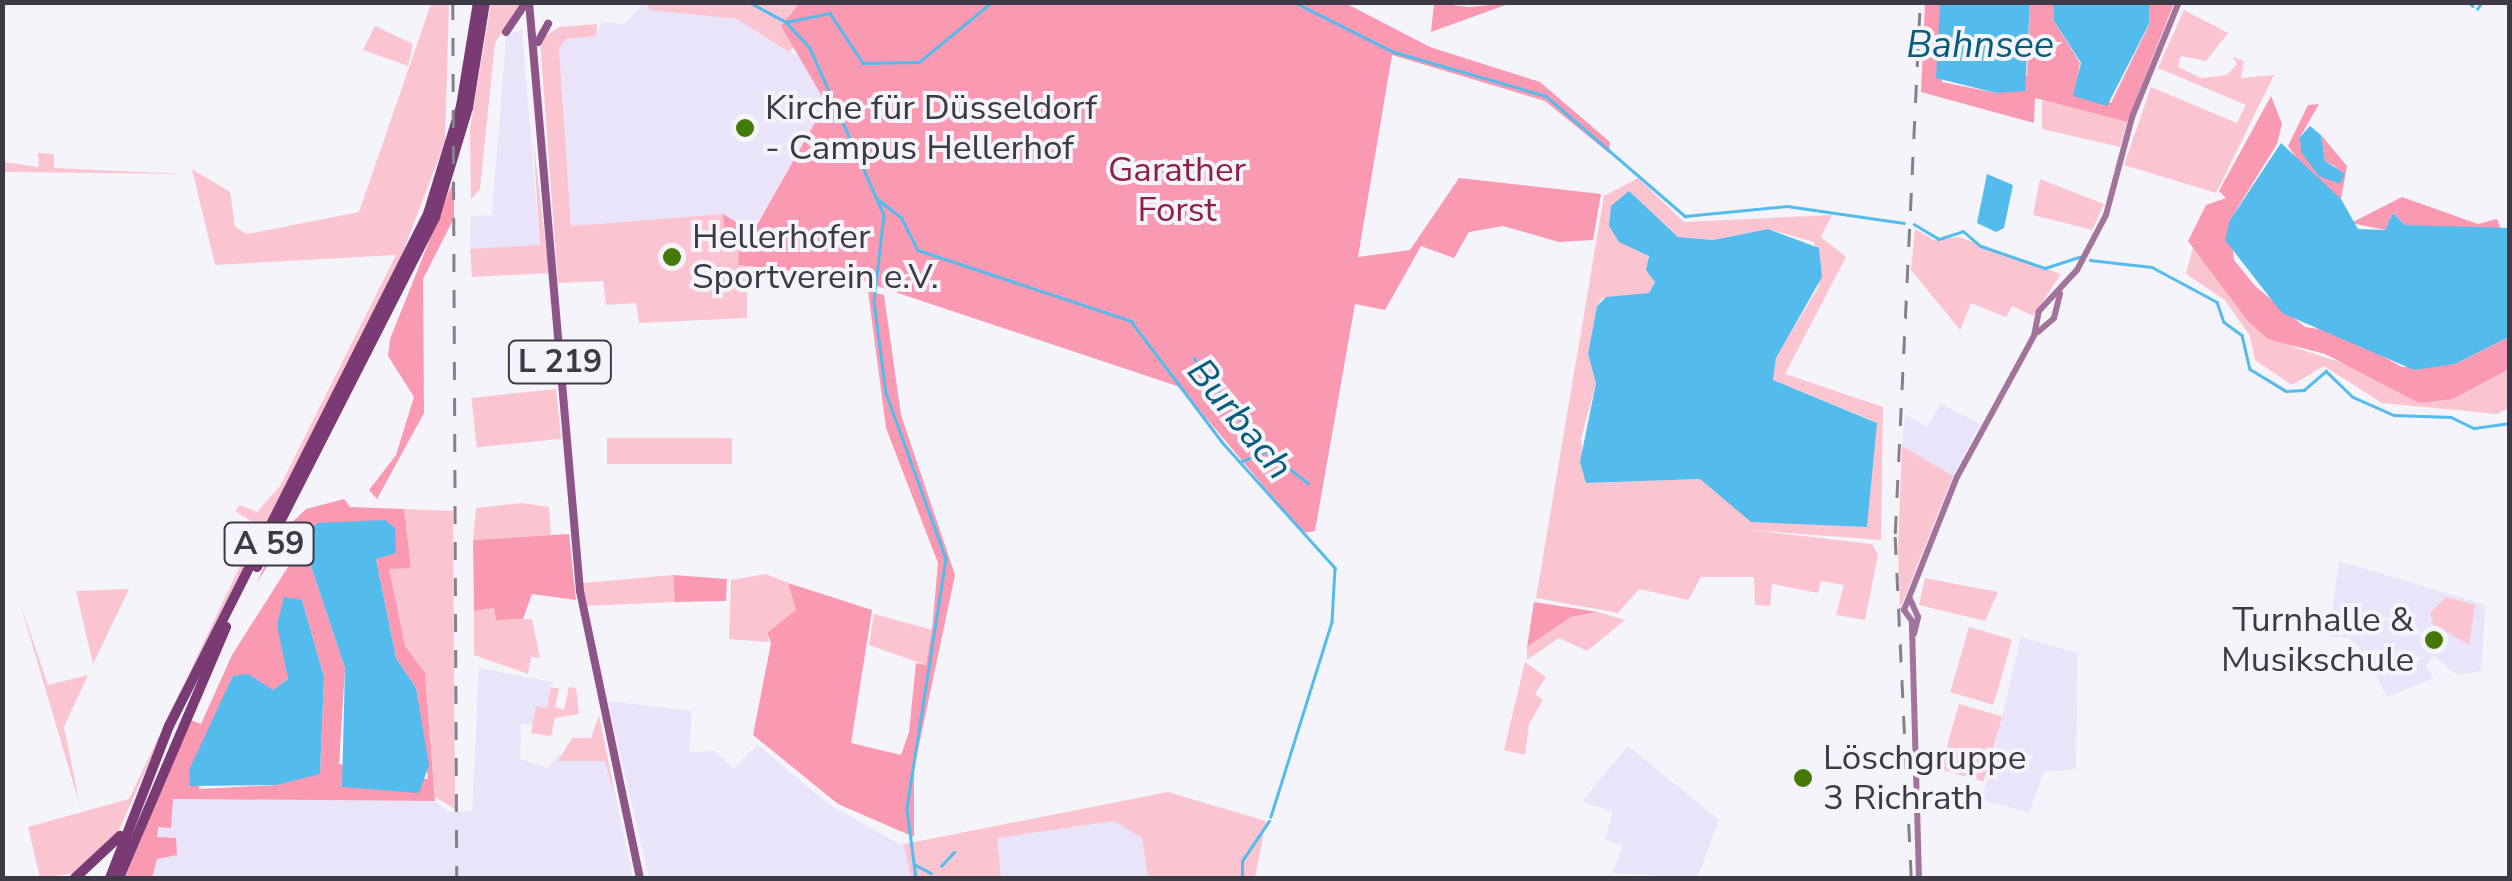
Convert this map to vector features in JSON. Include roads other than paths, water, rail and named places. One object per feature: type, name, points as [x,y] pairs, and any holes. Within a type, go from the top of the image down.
[{"type":"highway","name":"A 59","points":[[119,878],[222,634],[431,215],[468,108],[480,16],[478,2]]},
{"type":"highway","name":"A 59","points":[[480,16],[486,2]]},
{"type":"highway","name":"A 59","points":[[110,878],[137,804],[205,652],[431,215]]},
{"type":"highway","points":[[75,878],[108,852],[137,804]]},
{"type":"main road","name":"L 219","points":[[528,2],[537,46],[580,591],[640,878]]},
{"type":"main road","points":[[506,32],[528,2]]},
{"type":"main road","points":[[1919,878],[1911,645],[1904,610],[1957,476],[2106,216],[2132,117],[2179,2]]},
{"type":"main road","points":[[518,18],[532,17]]},
{"type":"main road","points":[[537,46],[548,24]]},
{"type":"main road","points":[[2043,320],[2051,308]]},
{"type":"main road","points":[[1910,599],[1918,617],[1911,645]]},
{"type":"water","name":"Bahnsee","points":[[1940,3],[2030,3],[2025,91],[1996,93],[1936,78]]},
{"type":"water","points":[[2053,3],[2150,3],[2149,24],[2107,106],[2073,96],[2081,63],[2054,21]]},
{"type":"water","points":[[2310,126],[2321,135],[2325,161],[2345,174],[2340,184],[2319,176],[2301,152],[2300,137]]},
{"type":"water","points":[[2281,143],[2341,199],[2358,229],[2385,230],[2393,213],[2405,225],[2509,228],[2509,337],[2455,364],[2414,370],[2282,313],[2225,240],[2230,220]]},
{"type":"water","points":[[1987,174],[2013,185],[2004,228],[1996,232],[1977,223]]},
{"type":"water","points":[[1629,191],[1678,237],[1713,240],[1768,229],[1819,248],[1822,277],[1776,358],[1773,380],[1877,423],[1867,527],[1751,522],[1700,479],[1586,483],[1580,462],[1596,383],[1588,354],[1597,306],[1606,297],[1649,293],[1655,282],[1646,270],[1649,256],[1619,242],[1609,226],[1611,206]]},
{"type":"water","points":[[385,520],[395,528],[396,553],[376,559],[396,658],[416,688],[429,765],[419,793],[342,787],[345,668],[308,557],[308,534],[317,523]]},
{"type":"water","points":[[284,597],[302,600],[324,677],[320,774],[277,785],[190,786],[189,770],[233,676],[248,674],[273,690],[288,679],[277,625]]},
{"type":"waterway","points":[[749,2],[786,22],[810,48],[884,215],[874,301],[886,393],[946,559],[907,809],[916,878]]},
{"type":"waterway","points":[[786,22],[830,13],[863,63],[919,62],[992,2]]},
{"type":"waterway","points":[[1294,2],[1394,52],[1546,96],[1685,216],[1787,206],[1904,223]]},
{"type":"waterway","points":[[2468,2],[2473,6]]},
{"type":"waterway","points":[[2477,9],[2482,2]]},
{"type":"waterway","name":"Burbach","points":[[879,200],[901,217],[918,250],[1131,321],[1223,443],[1335,568],[1332,622],[1271,817]]},
{"type":"waterway","points":[[1914,224],[1939,239],[1963,231],[1981,246],[2045,268],[2079,257]]},
{"type":"waterway","points":[[2090,260],[2152,267],[2217,302],[2224,322],[2242,335],[2250,369],[2286,391],[2304,390],[2326,371],[2353,397],[2394,415],[2451,417],[2474,428],[2510,423]]},
{"type":"waterway","points":[[1194,358],[1264,451]]},
{"type":"waterway","points":[[1240,462],[1267,451],[1308,483]]},
{"type":"waterway","name":"Burbach","points":[[1242,878],[1242,861],[1269,821]]},
{"type":"waterway","points":[[941,866],[954,852]]},
{"type":"waterway","points":[[914,864],[931,873]]},
{"type":"railway","points":[[453,2],[457,878]]},
{"type":"railway","points":[[1911,878],[1895,534],[1920,2]]},
{"type":"place","name":"Kirche für Düsseldorf - Campus Hellerhof","points":[[745,128]]},
{"type":"place","name":"Hellerhofer Sportverein e.V.","points":[[672,257]]},
{"type":"place","name":"Turnhalle & Musikschule","points":[[2434,640]]},
{"type":"place","name":"Löschgruppe 3 Richrath","points":[[1803,778]]},
{"type":"park label","name":"Garather Forst","points":[[1177,190]]}]
